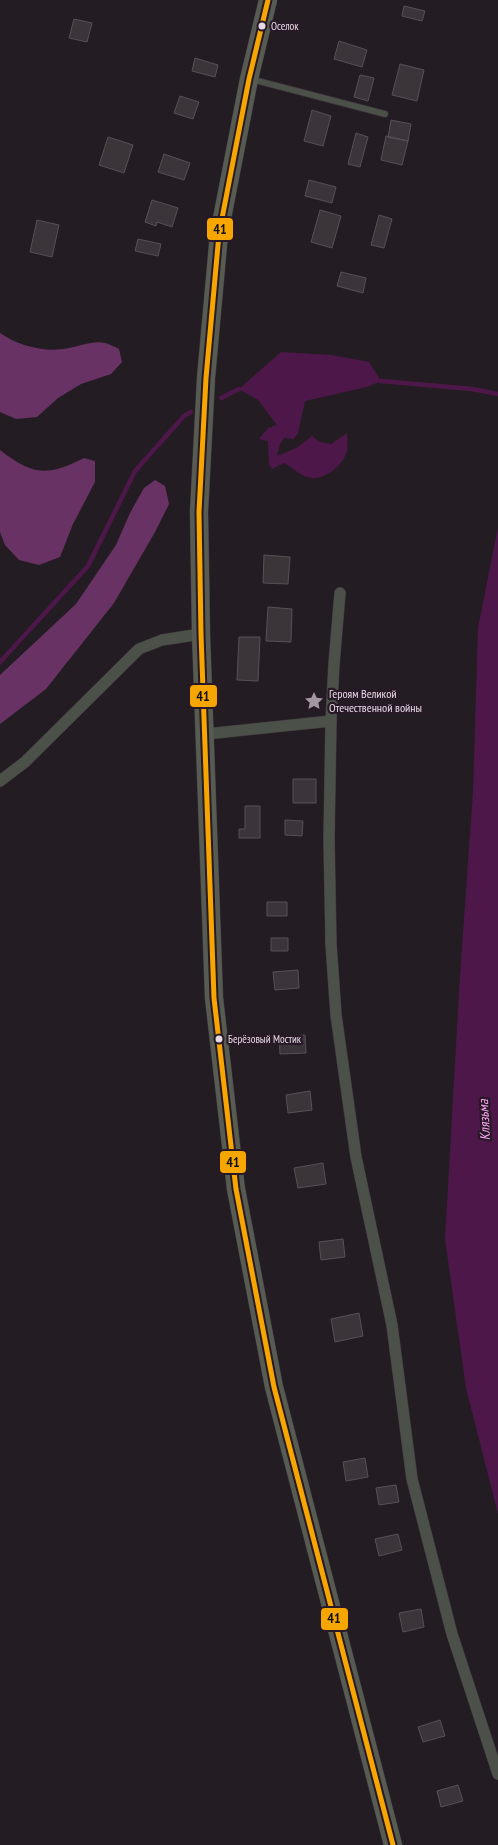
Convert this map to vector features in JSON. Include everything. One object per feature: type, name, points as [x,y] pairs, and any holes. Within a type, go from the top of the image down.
[{"type":"highway","points":[[268,0],[249,79],[220,234],[208,358],[199,512],[201,634],[214,998],[236,1189],[274,1387],[393,1845]]},
{"type":"street","points":[[340,593],[331,721],[328,839],[331,944],[336,1015],[356,1157],[392,1325],[412,1478],[452,1634],[498,1774]]},
{"type":"street","points":[[0,781],[25,762],[139,649],[162,640],[201,634]]},
{"type":"street","points":[[206,734],[331,721]]},
{"type":"lane","points":[[249,79],[385,114]]},
{"type":"shaded area","points":[[0,333],[22,344],[55,350],[84,344],[105,343],[119,349],[122,362],[111,374],[81,384],[58,398],[37,417],[16,419],[0,412]]},
{"type":"shaded area","points":[[0,450],[21,464],[40,471],[60,468],[84,458],[95,461],[95,482],[73,524],[60,557],[39,565],[19,560],[5,545],[0,532]]},
{"type":"shaded area","points":[[155,480],[165,486],[169,504],[114,603],[46,689],[0,724],[0,675],[76,604],[116,545],[130,513],[144,488]]},
{"type":"water","points":[[281,352],[331,355],[369,362],[381,381],[367,387],[305,401],[298,433],[294,439],[284,438],[280,444],[277,456],[296,448],[312,436],[320,442],[331,444],[347,433],[348,444],[343,460],[331,472],[321,477],[307,477],[284,463],[272,469],[269,464],[268,441],[259,439],[268,428],[277,425],[258,400],[239,389]]},
{"type":"water","name":"Клязьма","points":[[498,527],[498,1514],[466,1388],[445,1239],[473,792],[478,628]]},
{"type":"building","points":[[404,6],[425,11],[422,21],[402,16]]},
{"type":"building","points":[[74,19],[92,23],[87,42],[69,38]]},
{"type":"building","points":[[339,41],[367,50],[362,67],[334,59]]},
{"type":"building","points":[[195,58],[218,65],[215,77],[192,71]]},
{"type":"building","points":[[400,64],[424,70],[417,101],[392,95]]},
{"type":"building","points":[[360,75],[374,78],[368,101],[354,97]]},
{"type":"building","points":[[180,96],[199,102],[193,119],[174,113]]},
{"type":"building","points":[[312,110],[331,116],[323,146],[304,141]]},
{"type":"building","points":[[391,120],[411,124],[408,141],[388,137]]},
{"type":"building","points":[[356,133],[368,137],[360,167],[348,164]]},
{"type":"building","points":[[386,136],[408,141],[402,165],[381,160]]},
{"type":"building","points":[[108,137],[133,145],[124,173],[99,165]]},
{"type":"building","points":[[164,154],[190,163],[184,180],[158,172]]},
{"type":"building","points":[[309,180],[336,187],[332,203],[305,196]]},
{"type":"building","points":[[152,200],[178,208],[172,227],[157,222],[156,226],[145,222]]},
{"type":"building","points":[[320,210],[341,216],[332,248],[311,242]]},
{"type":"building","points":[[379,215],[392,219],[384,248],[371,245]]},
{"type":"building","points":[[37,220],[59,225],[52,257],[30,252]]},
{"type":"building","points":[[138,239],[161,244],[158,256],[135,251]]},
{"type":"building","points":[[341,272],[366,278],[363,293],[337,286]]},
{"type":"building","points":[[264,555],[290,557],[288,584],[263,583]]},
{"type":"building","points":[[268,607],[292,609],[291,642],[266,641]]},
{"type":"building","points":[[239,637],[260,637],[258,681],[237,680]]},
{"type":"building","points":[[293,779],[316,779],[316,803],[293,803]]},
{"type":"building","points":[[245,806],[260,806],[260,838],[239,838],[239,829],[245,829]]},
{"type":"building","points":[[285,820],[303,821],[302,836],[285,835]]},
{"type":"building","points":[[267,902],[287,902],[287,916],[267,916]]},
{"type":"building","points":[[271,938],[288,938],[288,951],[271,951]]},
{"type":"building","points":[[298,970],[299,988],[275,990],[273,972]]},
{"type":"building","points":[[305,1035],[306,1053],[280,1054],[279,1037]]},
{"type":"building","points":[[310,1091],[312,1110],[288,1113],[286,1095]]},
{"type":"building","points":[[323,1163],[326,1184],[298,1188],[294,1168]]},
{"type":"building","points":[[343,1239],[345,1257],[321,1260],[319,1242]]},
{"type":"building","points":[[359,1313],[363,1336],[335,1342],[331,1319]]},
{"type":"building","points":[[365,1458],[368,1477],[346,1481],[343,1462]]},
{"type":"building","points":[[396,1485],[399,1502],[379,1505],[376,1488]]},
{"type":"building","points":[[398,1534],[402,1550],[379,1556],[375,1539]]},
{"type":"building","points":[[421,1609],[424,1627],[403,1632],[399,1613]]},
{"type":"building","points":[[440,1720],[445,1736],[423,1742],[418,1727]]},
{"type":"building","points":[[458,1785],[463,1801],[441,1807],[437,1791]]},
{"type":"waterway","points":[[381,381],[472,389],[498,394]]},
{"type":"waterway","points":[[221,398],[239,389]]},
{"type":"waterway","points":[[0,662],[88,566],[135,471],[184,416],[191,412]]},
{"type":"transit line","name":"41","points":[[268,0],[249,79],[219,234],[206,378],[199,512],[201,634],[214,998],[236,1189],[274,1387],[393,1845]]},
{"type":"place","name":"Оселок","points":[[262,26]]},
{"type":"place","name":"Героям Великой Отечественной войны","points":[[314,701]]},
{"type":"place","name":"Берёзовый Мостик","points":[[219,1039]]}]
